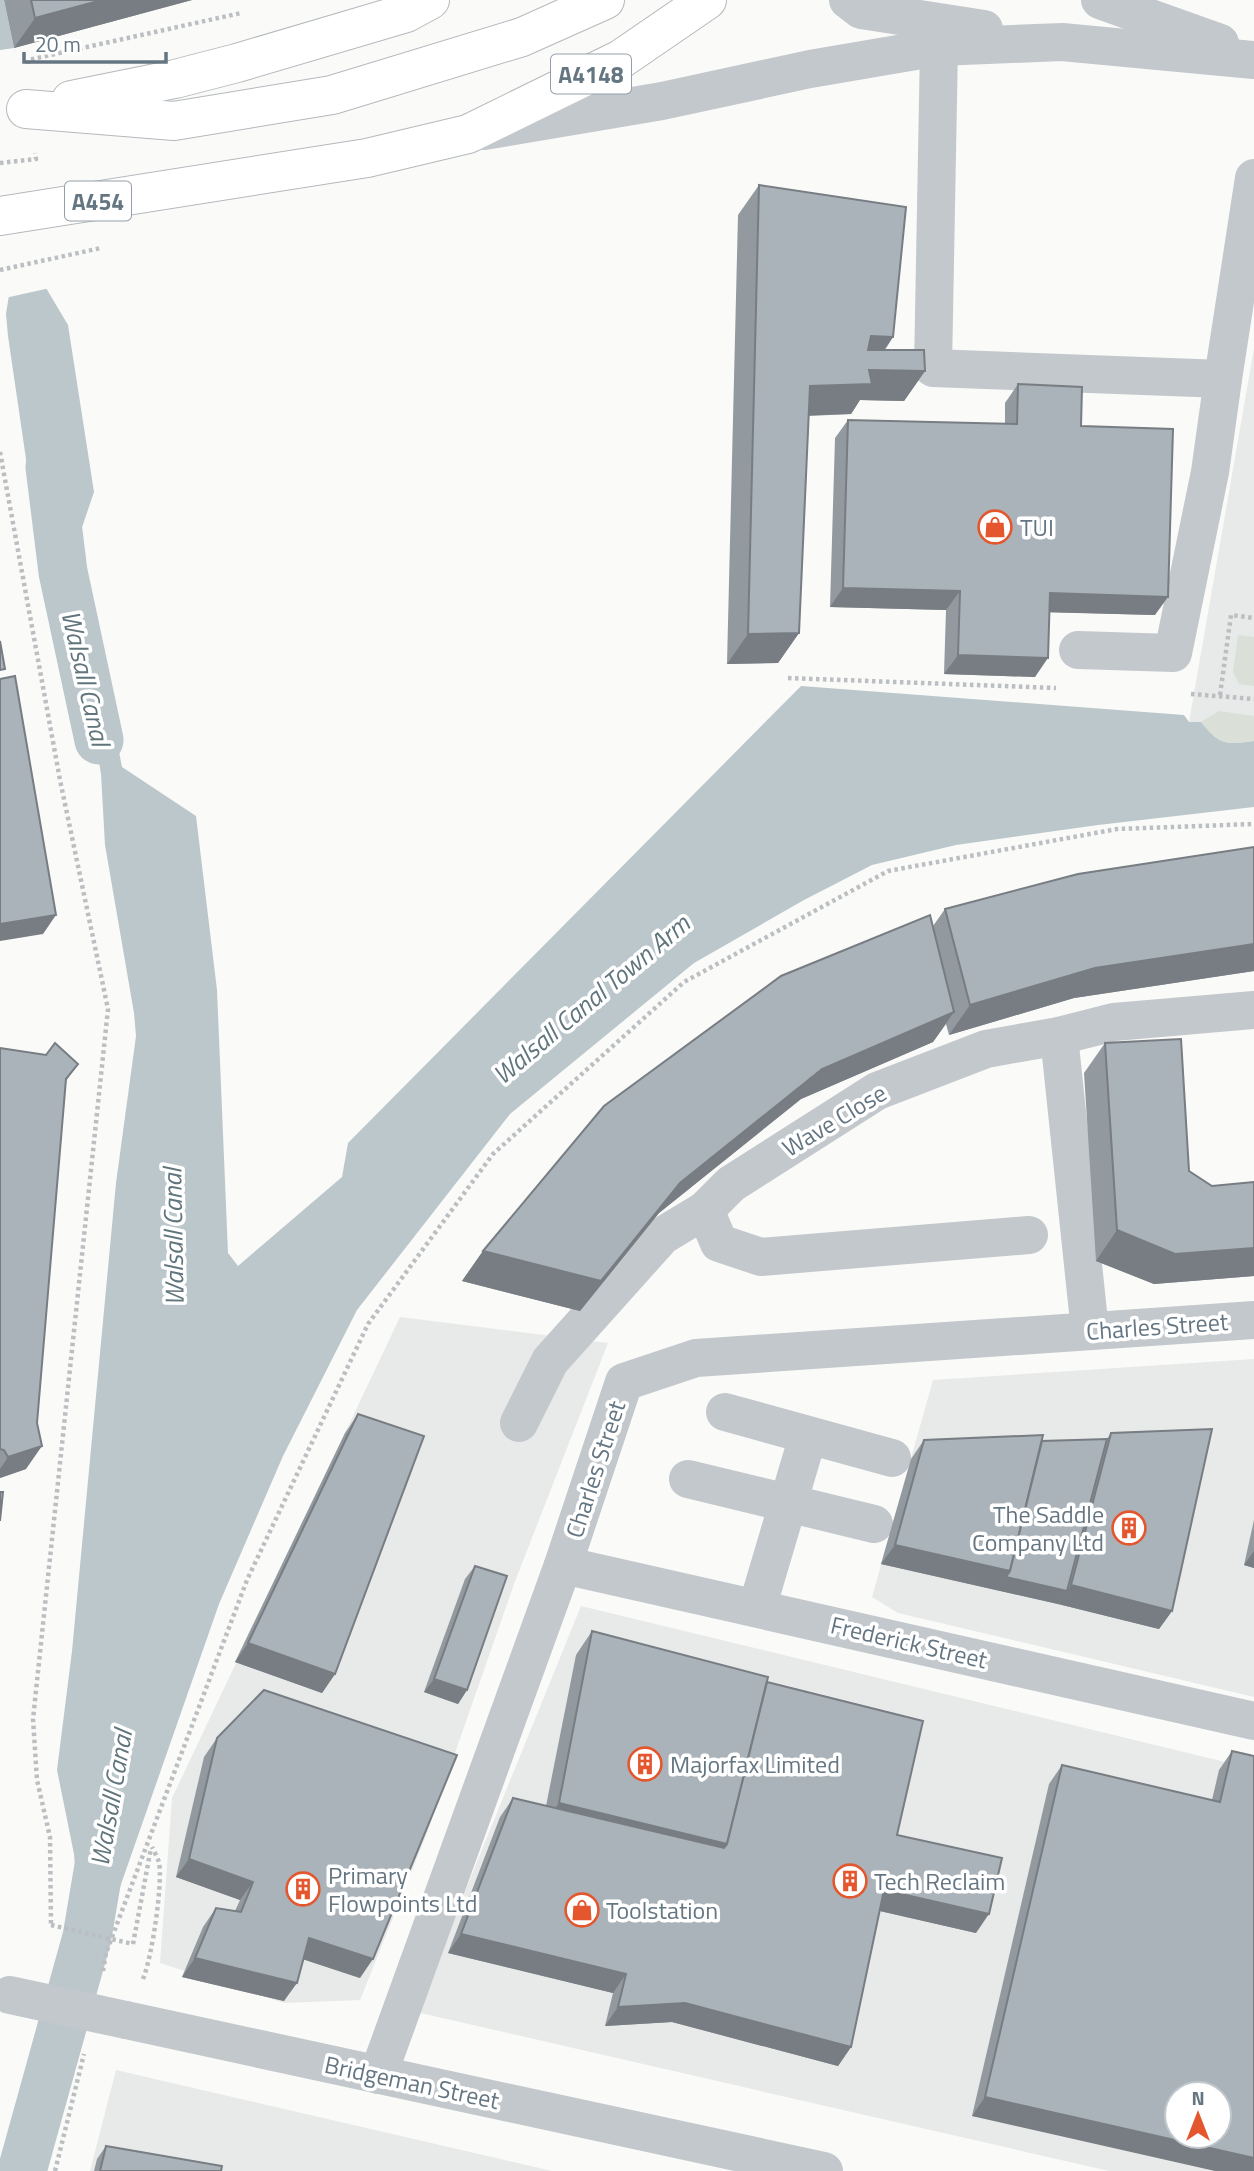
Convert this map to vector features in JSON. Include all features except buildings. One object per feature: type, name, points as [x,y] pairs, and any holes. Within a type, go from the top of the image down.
[{"type":"highway","points":[[13,111],[175,79],[237,63],[393,17],[430,0]]},
{"type":"highway","points":[[13,111],[174,121],[332,95],[522,37],[606,0]]},
{"type":"highway","name":"A4148","points":[[0,242],[51,231],[151,194],[367,158],[468,134],[621,59],[706,0]]},
{"type":"highway","name":"A454","points":[[0,216],[51,231]]},
{"type":"street","points":[[848,0],[861,9],[1062,42],[1254,58]]},
{"type":"street","points":[[1100,0],[1254,58]]},
{"type":"street","points":[[468,134],[662,101],[810,69],[939,47],[1062,42]]},
{"type":"street","points":[[939,47],[933,368],[1223,379]]},
{"type":"street","points":[[1078,650],[1174,653],[1210,472],[1254,178]]},
{"type":"street","name":"Wave Close","points":[[519,1423],[550,1361],[662,1236],[705,1210],[731,1184],[877,1091],[986,1049],[1059,1036],[1114,1022],[1254,1010]]},
{"type":"street","points":[[1059,1036],[1090,1331]]},
{"type":"street","points":[[705,1210],[719,1243],[761,1257],[1029,1235]]},
{"type":"street","name":"Charles Street","points":[[378,2075],[564,1565],[624,1382],[696,1359],[1254,1320]]},
{"type":"street","points":[[725,1412],[892,1458]]},
{"type":"street","points":[[757,1608],[808,1436]]},
{"type":"street","points":[[688,1479],[874,1524]]},
{"type":"street","name":"Frederick Street","points":[[564,1565],[1254,1720]]},
{"type":"street","name":"Bridgeman Street","points":[[5,1994],[824,2171]]},
{"type":"path","points":[[55,55],[252,10]]},
{"type":"path","points":[[0,163],[36,159]]},
{"type":"path","points":[[0,270],[51,231]]},
{"type":"path","points":[[0,452],[60,780],[108,1009],[33,1719],[37,1780],[50,1837],[51,1925],[133,1944],[152,1847],[151,1837],[247,1580],[368,1324],[493,1154],[684,982],[888,871],[1117,828],[1254,824]]},
{"type":"path","points":[[1220,695],[1231,615],[1254,618]]},
{"type":"path","points":[[788,678],[1066,689]]},
{"type":"path","points":[[1178,693],[1254,699]]},
{"type":"path","points":[[126,2020],[150,1961],[160,1875],[158,1860],[152,1847]]},
{"type":"shaded area","points":[[1254,348],[1254,741],[1211,735],[1201,722],[1189,722]]},
{"type":"shaded area","points":[[1238,635],[1254,637],[1254,686],[1239,684],[1233,672]]},
{"type":"shaded area","points":[[1219,711],[1254,716],[1254,741],[1230,743],[1213,735],[1201,722]]},
{"type":"shaded area","points":[[400,1317],[608,1343],[514,1584],[427,1833],[360,2000],[284,2003],[160,1963],[172,1798]]},
{"type":"shaded area","points":[[1254,1359],[1254,1697],[898,1613],[872,1597],[933,1380]]},
{"type":"shaded area","points":[[581,1606],[1254,1769],[1254,2171],[1109,2171],[416,2012]]},
{"type":"shaded area","points":[[116,2070],[552,2171],[90,2171]]},
{"type":"water","name":"Walsall Canal Town Arm","points":[[0,0],[4,0],[14,48],[46,288],[68,325],[94,492],[78,539],[122,767],[196,816],[217,990],[228,1253],[238,1266],[342,1177],[348,1143],[801,686],[1184,715],[1189,722],[1201,722],[1224,742],[1254,741],[1254,807],[956,845],[872,865],[804,900],[694,963],[510,1114],[357,1310],[283,1456],[219,1604],[105,1930],[80,1924],[74,1854],[57,1770],[72,1651],[116,1183],[136,1036],[105,845],[101,774],[63,541],[32,500],[8,336],[6,314],[9,295],[0,246]]},
{"type":"pier","points":[[14,48],[24,99],[50,288],[5,298],[0,265],[0,50]]},
{"type":"waterway","name":"Walsall Canal","points":[[50,467],[63,572],[99,740]]},
{"type":"waterway","name":"Walsall Canal","points":[[22,2171],[87,1937],[100,1860]]},
{"type":"place","name":"TUI","points":[[995,527]]},
{"type":"place","name":"The Saddle Company Ltd","points":[[1129,1528]]},
{"type":"place","name":"Majorfax Limited","points":[[645,1764]]},
{"type":"place","name":"Tech Reclaim","points":[[850,1881]]},
{"type":"place","name":"Primary Flowpoints Ltd","points":[[303,1889]]},
{"type":"place","name":"Toolstation","points":[[582,1910]]}]
